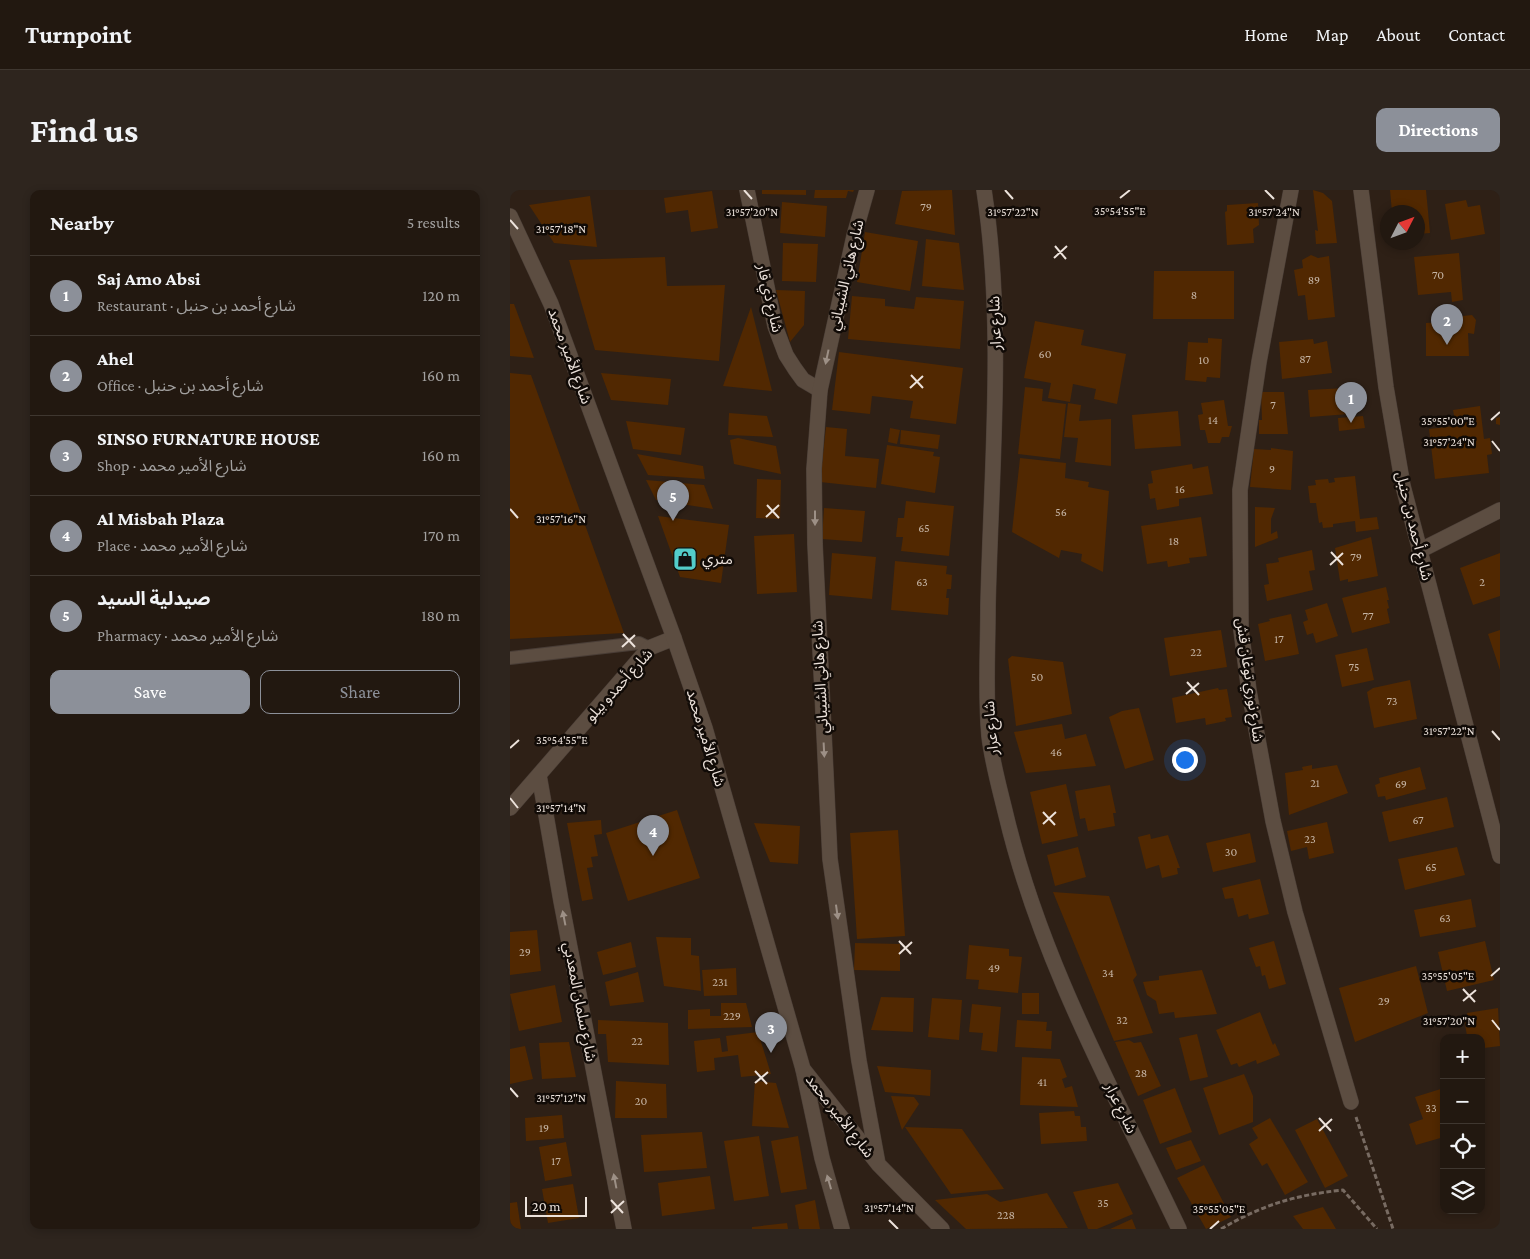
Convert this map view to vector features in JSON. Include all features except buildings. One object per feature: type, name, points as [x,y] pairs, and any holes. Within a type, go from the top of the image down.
[{"type":"street","name":"شارع ذي قار","points":[[747,190],[775,326],[786,355],[795,369],[803,380],[820,390]]},
{"type":"street","name":"شارع هاني الشيباني","points":[[867,190],[854,236],[820,390],[814,469],[815,544],[830,859],[859,1061],[878,1165]]},
{"type":"street","name":"شارع عرار","points":[[984,190],[993,274],[996,356],[989,582],[989,737],[1016,858],[1057,972],[1079,1024],[1179,1229]]},
{"type":"street","name":"شارع نوري توغان قش","points":[[1291,190],[1251,408],[1240,490],[1241,630],[1249,691],[1274,821],[1295,912],[1350,1102]]},
{"type":"street","name":"شارع أحمد بن حنبل","points":[[1361,190],[1386,387],[1403,486],[1418,551],[1500,856]]},
{"type":"street","name":"شارع الأمير محمد","points":[[510,216],[551,304],[674,638],[705,728],[802,1069],[878,1165],[942,1229]]},
{"type":"street","points":[[1418,551],[1500,510]]},
{"type":"street","name":"شارع أحمدو بيلو","points":[[510,808],[649,648],[674,638]]},
{"type":"street","name":"شارع سلمان المعدبي","points":[[539,775],[561,901],[624,1229]]},
{"type":"street","points":[[802,1069],[822,1158],[842,1229]]},
{"type":"lane","points":[[510,658],[639,643],[649,648]]},
{"type":"path","points":[[1350,1102],[1393,1229]]},
{"type":"path","points":[[1221,1229],[1248,1213],[1302,1195],[1343,1190],[1376,1229]]},
{"type":"place","name":"Ahel","points":[[1447,345]]},
{"type":"place","name":"Saj Amo Absi","points":[[1351,423]]},
{"type":"place","name":"صيدلية السيد","points":[[673,521]]},
{"type":"place","name":"متري","points":[[685,559]]},
{"type":"place","name":"Al Misbah Plaza","points":[[653,856]]},
{"type":"place","name":"SINSO FURNATURE HOUSE","points":[[771,1053]]}]
